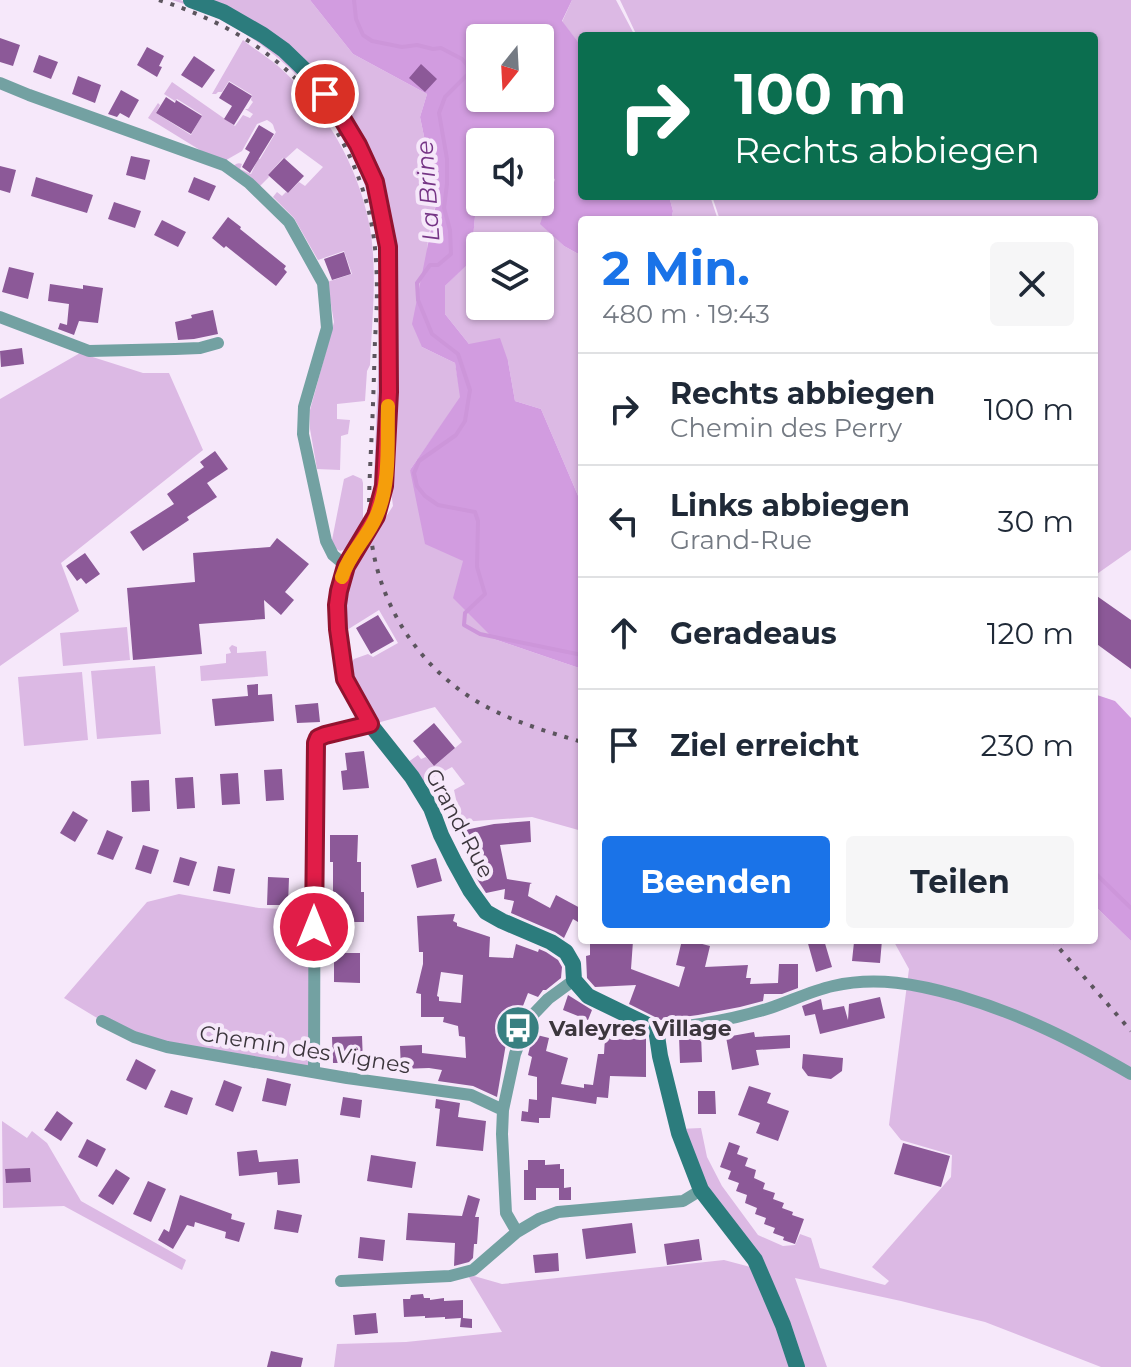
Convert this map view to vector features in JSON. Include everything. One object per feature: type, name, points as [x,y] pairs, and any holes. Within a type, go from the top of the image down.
[{"type":"street","name":"Grand-Rue","points":[[191,0],[223,12],[263,35],[312,77],[337,110],[375,182],[388,247],[389,392],[384,486],[376,516],[346,566],[339,591],[338,629],[345,679],[370,724],[412,777],[431,808],[454,861],[486,912],[566,952],[573,964],[574,980],[588,996],[656,1029]]},
{"type":"street","points":[[0,83],[224,165],[249,183],[289,222],[323,283],[327,328],[304,407],[303,434],[326,541],[333,555],[346,566]]},
{"type":"street","points":[[0,317],[89,351],[200,348],[218,343]]},
{"type":"street","points":[[314,1071],[315,749],[318,738],[370,724]]},
{"type":"street","points":[[517,1232],[506,1213],[503,1110],[518,1046],[528,1020],[548,999],[574,980]]},
{"type":"street","points":[[797,1367],[755,1260],[701,1190],[679,1133],[656,1029],[715,1024],[834,986],[882,980],[925,987],[993,1006],[1044,1026],[1131,1074]]},
{"type":"street","name":"Chemin des Vignes","points":[[102,1021],[134,1037],[167,1047],[347,1078],[471,1095],[503,1110]]},
{"type":"street","points":[[341,1281],[450,1276],[473,1270],[517,1232],[558,1212],[683,1201],[701,1190]]},
{"type":"shaded area","points":[[172,0],[214,12],[280,54],[311,84],[333,113],[369,183],[383,249],[380,486],[373,504],[381,273],[371,204],[357,164],[337,127],[313,93],[283,63],[250,37],[213,16]]},
{"type":"shaded area","points":[[194,0],[310,0],[353,54],[427,94],[420,117],[437,199],[428,238],[422,347],[455,363],[461,397],[410,470],[463,561],[494,639],[578,668],[578,830],[532,817],[461,822],[454,790],[465,784],[452,767],[419,785],[404,765],[418,755],[421,759],[426,757],[434,766],[462,742],[435,707],[377,723],[356,686],[349,666],[354,659],[368,654],[373,657],[398,643],[379,610],[347,630],[344,614],[350,572],[393,506],[389,247],[359,144],[285,49]]},
{"type":"shaded area","points":[[310,0],[572,0],[562,21],[578,42],[578,200],[670,200],[672,216],[578,216],[578,254],[564,246],[554,237],[554,232],[549,232],[540,224],[543,216],[554,216],[554,128],[466,128],[466,216],[475,216],[474,232],[466,232],[466,266],[445,286],[445,314],[469,344],[500,338],[508,361],[515,401],[541,409],[578,496],[578,668],[494,639],[453,598],[463,561],[425,544],[410,470],[460,397],[455,363],[422,347],[412,324],[437,199],[420,117],[427,94],[353,54]]},
{"type":"shaded area","points":[[572,0],[616,0],[633,32],[578,32],[578,42],[562,22]]},
{"type":"shaded area","points":[[620,0],[1131,0],[1131,550],[1098,573],[1098,216],[719,216],[713,200],[1098,200],[1098,32],[635,32]]},
{"type":"shaded area","points":[[243,40],[295,82],[324,118],[356,179],[369,223],[374,275],[370,365],[365,401],[337,404],[337,419],[350,420],[348,434],[341,436],[340,470],[317,469],[310,410],[334,322],[327,282],[352,274],[344,251],[318,260],[294,218],[273,197],[277,192],[282,196],[288,193],[299,182],[305,186],[323,167],[297,148],[283,158],[257,189],[231,169],[240,163],[240,169],[251,174],[276,132],[267,120],[257,124],[242,151],[221,163],[148,118],[158,103],[156,113],[191,135],[202,115],[164,94],[172,82],[235,126],[243,115],[250,118],[253,114],[245,109],[253,102],[252,95],[229,81],[222,92],[212,94]]},
{"type":"shaded area","points":[[670,200],[711,200],[717,216],[672,216]]},
{"type":"shaded area","points":[[475,216],[543,216],[541,224],[549,232],[474,232]]},
{"type":"shaded area","points":[[554,236],[578,254],[578,496],[541,409],[515,401],[508,361],[469,344],[445,314],[445,286],[466,265],[466,320],[554,320]]},
{"type":"shaded area","points":[[80,353],[143,373],[169,373],[203,450],[61,563],[79,611],[0,666],[0,399]]},
{"type":"shaded area","points":[[353,475],[362,479],[363,483],[363,524],[349,548],[340,551],[333,547],[332,540],[344,479]]},
{"type":"shaded area","points":[[127,627],[130,660],[63,666],[60,633]]},
{"type":"shaded area","points":[[232,645],[237,647],[237,653],[266,651],[268,676],[201,681],[200,666],[226,663],[226,654],[231,653],[229,648]]},
{"type":"shaded area","points":[[155,666],[161,734],[97,739],[91,671]]},
{"type":"shaded area","points":[[82,672],[88,740],[24,746],[18,677]]},
{"type":"shaded area","points":[[1098,695],[1115,701],[1131,718],[1131,941],[1098,909]]},
{"type":"shaded area","points":[[179,894],[259,908],[312,910],[313,1071],[167,1046],[102,1021],[64,998],[147,902]]},
{"type":"shaded area","points":[[1098,909],[1131,941],[1131,1367],[1101,1367],[985,1322],[795,1278],[827,1367],[798,1367],[784,1324],[703,1188],[679,1129],[701,1128],[707,1157],[722,1186],[758,1235],[783,1246],[795,1245],[800,1234],[811,1238],[820,1268],[885,1285],[889,1281],[872,1267],[951,1177],[952,1155],[901,1140],[889,1125],[909,969],[895,944],[1098,944]]},
{"type":"shaded area","points":[[2,1121],[27,1138],[32,1131],[47,1143],[81,1201],[186,1260],[182,1270],[64,1206],[3,1208]]},
{"type":"shaded area","points":[[724,1260],[758,1269],[797,1367],[334,1367],[337,1344],[406,1342],[502,1332],[467,1274],[502,1284]]},
{"type":"building","points":[[0,38],[20,45],[13,66],[0,62]]},
{"type":"building","points":[[147,47],[164,56],[157,77],[137,65]]},
{"type":"building","points":[[39,55],[58,62],[51,79],[33,72]]},
{"type":"building","points":[[194,56],[215,70],[202,88],[181,75]]},
{"type":"building","points":[[421,64],[437,79],[425,92],[409,78]]},
{"type":"building","points":[[78,76],[101,85],[95,103],[72,94]]},
{"type":"building","points":[[229,82],[252,96],[234,125],[224,119],[232,106],[219,98]]},
{"type":"building","points":[[121,90],[139,100],[129,118],[120,113],[117,117],[108,114]]},
{"type":"building","points":[[166,97],[202,116],[191,134],[156,113]]},
{"type":"building","points":[[259,125],[274,134],[250,173],[242,167],[250,152],[245,149]]},
{"type":"building","points":[[131,156],[150,160],[145,180],[126,175]]},
{"type":"building","points":[[284,158],[304,176],[288,193],[268,175]]},
{"type":"building","points":[[0,166],[16,170],[10,193],[0,190]]},
{"type":"building","points":[[36,177],[93,195],[87,213],[31,196]]},
{"type":"building","points":[[194,177],[216,186],[209,201],[188,192]]},
{"type":"building","points":[[114,202],[141,211],[135,228],[108,219]]},
{"type":"building","points":[[228,217],[286,266],[284,269],[287,272],[276,286],[212,238]]},
{"type":"building","points":[[162,220],[186,232],[178,247],[154,235]]},
{"type":"building","points":[[344,252],[351,274],[332,280],[324,259]]},
{"type":"building","points":[[9,267],[34,273],[28,299],[2,292]]},
{"type":"building","points":[[50,284],[83,289],[83,285],[103,288],[98,323],[79,321],[74,335],[58,329],[60,323],[67,325],[69,304],[48,301]]},
{"type":"building","points":[[213,310],[218,334],[178,340],[175,322]]},
{"type":"building","points":[[22,348],[24,364],[1,367],[0,351]]},
{"type":"building","points":[[215,451],[228,469],[207,483],[217,497],[143,551],[130,532],[174,504],[167,494],[204,467],[200,462]]},
{"type":"building","points":[[277,538],[309,564],[285,592],[294,600],[281,615],[264,600],[265,619],[199,624],[202,654],[133,660],[127,588],[195,582],[193,553],[270,547]]},
{"type":"building","points":[[85,553],[100,574],[86,584],[81,578],[77,581],[66,566]]},
{"type":"building","points":[[1098,597],[1131,620],[1131,669],[1098,645]]},
{"type":"building","points":[[378,615],[394,641],[371,654],[356,628]]},
{"type":"building","points":[[258,684],[258,695],[272,694],[274,721],[215,726],[212,699],[248,696],[247,685]]},
{"type":"building","points":[[318,703],[320,722],[297,723],[295,705]]},
{"type":"building","points":[[434,723],[455,748],[434,766],[413,741]]},
{"type":"building","points":[[364,751],[369,788],[343,790],[341,771],[347,770],[345,753]]},
{"type":"building","points":[[282,769],[284,800],[266,801],[264,770]]},
{"type":"building","points":[[238,773],[240,804],[222,805],[220,774]]},
{"type":"building","points":[[193,777],[195,808],[177,809],[175,778]]},
{"type":"building","points":[[149,780],[150,811],[132,812],[131,781]]},
{"type":"building","points":[[73,811],[88,820],[75,842],[60,833]]},
{"type":"building","points":[[530,821],[531,842],[500,845],[507,879],[532,883],[528,896],[550,908],[556,895],[578,907],[578,922],[573,919],[564,938],[511,913],[514,901],[504,899],[505,889],[486,893],[475,876],[465,830]]},
{"type":"building","points":[[107,830],[123,837],[113,860],[97,854]]},
{"type":"building","points":[[330,835],[358,835],[357,862],[361,862],[364,922],[336,922]]},
{"type":"building","points":[[143,845],[159,850],[151,874],[135,869]]},
{"type":"building","points":[[180,857],[197,862],[189,886],[173,882]]},
{"type":"building","points":[[436,858],[442,881],[417,888],[411,865]]},
{"type":"building","points":[[218,866],[235,869],[230,894],[213,891]]},
{"type":"building","points":[[268,877],[289,878],[288,905],[267,905]]},
{"type":"building","points":[[455,914],[453,921],[457,926],[490,937],[489,957],[513,958],[516,944],[546,952],[562,967],[561,978],[538,997],[528,993],[521,1011],[512,1008],[497,1097],[473,1086],[438,1081],[442,1070],[401,1069],[400,1046],[422,1045],[422,1053],[466,1058],[465,1037],[459,1036],[458,1026],[443,1022],[444,1017],[421,1017],[421,994],[416,993],[423,952],[419,952],[417,916]],"holes":[[[441,972],[463,975],[461,1003],[439,1001]]]},
{"type":"building","points":[[590,944],[633,944],[631,969],[679,987],[685,967],[676,965],[681,944],[702,944],[710,946],[705,967],[748,965],[746,978],[751,978],[750,984],[778,983],[779,964],[798,964],[798,988],[782,994],[764,994],[763,1001],[740,1007],[661,1020],[629,1004],[636,985],[595,987],[587,978],[586,956],[590,955]]},
{"type":"building","points":[[808,944],[825,944],[832,967],[816,972]]},
{"type":"building","points":[[854,944],[882,944],[880,963],[852,961]]},
{"type":"building","points":[[334,953],[360,953],[360,983],[334,982]]},
{"type":"building","points":[[568,995],[592,1010],[588,1020],[563,1010]]},
{"type":"building","points":[[880,997],[885,1018],[820,1034],[815,1014],[805,1016],[802,1006],[821,999],[823,1010],[844,1006],[848,1020],[849,1004]]},
{"type":"building","points":[[626,1027],[646,1036],[646,1077],[610,1076],[608,1098],[597,1097],[596,1104],[552,1097],[550,1118],[539,1118],[539,1123],[521,1121],[522,1111],[528,1112],[529,1099],[537,1100],[537,1077],[528,1075],[532,1057],[528,1055],[533,1034],[549,1038],[546,1051],[568,1058],[561,1084],[584,1088],[584,1084],[593,1085],[598,1054],[604,1054],[605,1037],[625,1040]]},
{"type":"building","points":[[754,1032],[755,1037],[790,1035],[790,1048],[756,1050],[759,1065],[732,1070],[726,1037]]},
{"type":"building","points":[[701,1033],[702,1062],[680,1063],[679,1036]]},
{"type":"building","points":[[362,1036],[363,1063],[333,1063],[332,1037]]},
{"type":"building","points":[[803,1054],[843,1058],[842,1071],[831,1079],[808,1076],[802,1068]]},
{"type":"building","points":[[136,1059],[156,1070],[146,1090],[126,1080]]},
{"type":"building","points":[[267,1078],[291,1084],[286,1106],[262,1101]]},
{"type":"building","points":[[224,1080],[242,1087],[233,1112],[215,1105]]},
{"type":"building","points":[[749,1086],[771,1093],[767,1103],[789,1111],[778,1141],[756,1133],[760,1123],[738,1115]]},
{"type":"building","points":[[171,1090],[193,1098],[187,1115],[164,1107]]},
{"type":"building","points":[[698,1091],[715,1091],[716,1114],[698,1114]]},
{"type":"building","points":[[343,1097],[362,1100],[360,1118],[340,1115]]},
{"type":"building","points":[[436,1099],[460,1103],[458,1117],[486,1121],[483,1151],[436,1146],[440,1109],[435,1108]]},
{"type":"building","points":[[57,1111],[73,1123],[61,1141],[44,1130]]},
{"type":"building","points":[[87,1139],[106,1149],[97,1167],[78,1157]]},
{"type":"building","points":[[729,1142],[740,1146],[737,1154],[748,1158],[745,1166],[756,1170],[754,1178],[765,1183],[763,1189],[775,1193],[773,1199],[784,1203],[782,1208],[804,1219],[795,1244],[783,1240],[784,1237],[773,1233],[775,1228],[764,1224],[766,1218],[755,1214],[757,1208],[745,1203],[747,1195],[736,1191],[739,1183],[728,1179],[731,1171],[720,1167]]},
{"type":"building","points":[[903,1143],[950,1156],[941,1187],[894,1174]]},
{"type":"building","points":[[257,1150],[259,1162],[298,1159],[300,1183],[278,1185],[277,1172],[239,1176],[237,1152]]},
{"type":"building","points":[[371,1155],[416,1162],[412,1188],[367,1181]]},
{"type":"building","points":[[528,1160],[545,1160],[545,1165],[560,1164],[560,1169],[564,1169],[564,1188],[571,1187],[571,1200],[559,1200],[559,1188],[536,1188],[536,1200],[524,1200],[524,1170],[528,1170]]},
{"type":"building","points":[[30,1168],[31,1182],[6,1183],[5,1169]]},
{"type":"building","points":[[116,1169],[130,1178],[113,1205],[98,1196]]},
{"type":"building","points":[[148,1181],[166,1189],[151,1222],[133,1214]]},
{"type":"building","points":[[180,1195],[232,1214],[231,1219],[245,1223],[239,1242],[225,1238],[226,1232],[195,1222],[194,1227],[187,1225],[173,1249],[158,1240],[164,1229],[169,1232]]},
{"type":"building","points":[[468,1195],[480,1199],[475,1217],[479,1217],[477,1244],[474,1244],[473,1258],[469,1262],[454,1266],[455,1243],[406,1240],[408,1213],[462,1216]]},
{"type":"building","points":[[277,1210],[302,1215],[298,1233],[274,1229]]},
{"type":"building","points":[[632,1223],[636,1253],[586,1259],[582,1229]]},
{"type":"building","points":[[360,1237],[385,1240],[383,1261],[358,1258]]},
{"type":"building","points":[[699,1239],[702,1260],[667,1265],[664,1244]]},
{"type":"building","points":[[558,1253],[559,1271],[535,1273],[533,1255]]},
{"type":"building","points":[[423,1294],[430,1300],[463,1300],[463,1318],[472,1319],[472,1328],[460,1327],[461,1318],[404,1317],[403,1299]]},
{"type":"building","points":[[376,1313],[378,1333],[355,1335],[353,1315]]},
{"type":"building","points":[[271,1351],[303,1358],[301,1367],[267,1367]]},
{"type":"waterway","name":"La Brine","points":[[354,0],[356,19],[363,35],[372,41],[402,47],[441,48],[467,65],[468,74],[445,97],[439,113],[447,159],[444,208],[450,230],[451,254],[438,265],[430,265],[417,283],[418,300],[432,334],[458,354],[470,390],[465,421],[456,435],[419,461],[414,473],[417,486],[425,496],[438,505],[475,512],[478,521],[477,567],[485,594],[465,613],[464,625],[480,634],[578,654]]},
{"type":"waterway","name":"La Brine","points":[[1098,876],[1131,908]]},
{"type":"railway","points":[[159,0],[228,29],[288,71],[322,109],[358,175],[369,211],[377,271],[370,526],[378,571],[394,613],[434,668],[466,694],[513,719],[578,741]]},
{"type":"railway","points":[[1055,944],[1131,1031]]},
{"type":"slow traffic","points":[[342,577],[370,529],[381,502],[388,406]]},
{"type":"place","name":"Valeyres Village","points":[[518,1028]]},
{"type":"route","points":[[314,927],[316,743],[318,738],[325,735],[370,724],[345,679],[337,605],[346,566],[370,529],[381,502],[389,392],[388,247],[375,182],[358,145],[325,94]]}]
